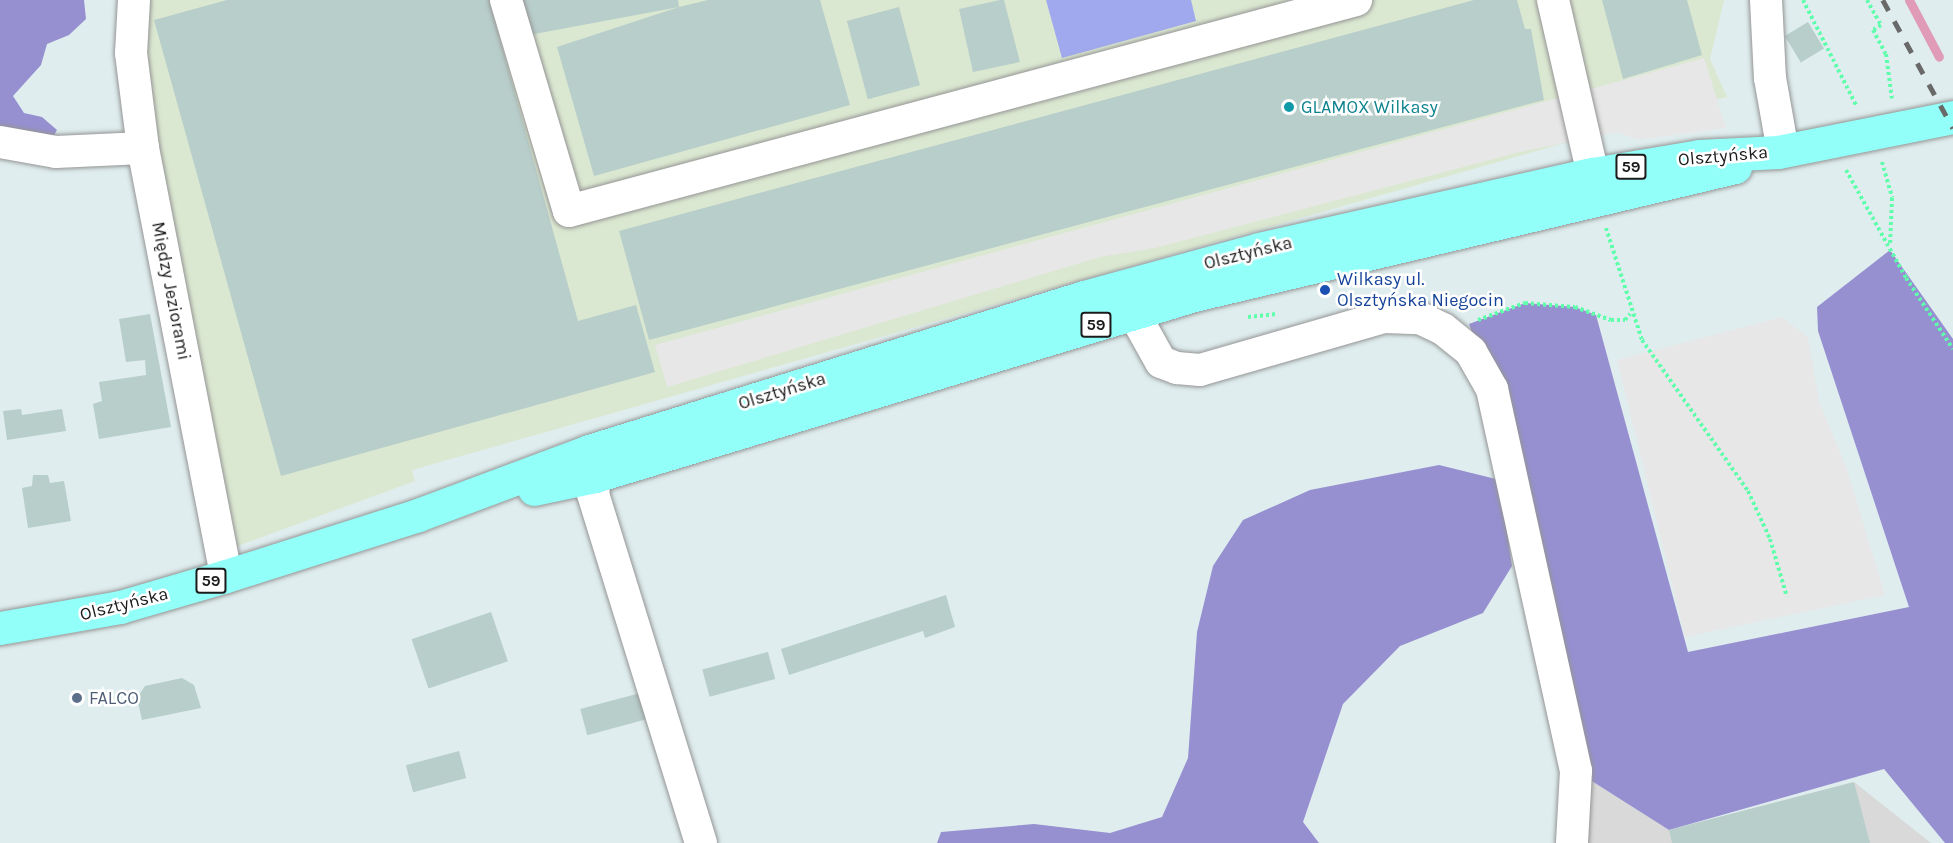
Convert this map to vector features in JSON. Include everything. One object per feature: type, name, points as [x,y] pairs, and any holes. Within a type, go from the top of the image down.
[{"type":"main road","name":"59","points":[[1780,151],[1953,117]]},
{"type":"main road","name":"Olsztyńska","points":[[418,515],[595,476],[1129,299],[1259,249],[1596,188],[1704,178],[1780,151]]},
{"type":"main road","name":"Olsztyńska","points":[[0,628],[120,607],[418,515],[589,451],[1129,299]]},
{"type":"street","name":"Między Jeziorami","points":[[134,0],[131,53],[143,148],[226,576]]},
{"type":"street","points":[[506,0],[569,212],[1356,0]]},
{"type":"street","points":[[1254,27],[1287,0]]},
{"type":"street","points":[[1553,0],[1596,188]]},
{"type":"street","points":[[1766,0],[1770,78],[1780,151]]},
{"type":"street","points":[[0,142],[56,152],[143,148]]},
{"type":"street","points":[[1129,299],[1161,362],[1189,369],[1200,370],[1384,317],[1420,318],[1455,339],[1471,352],[1492,389],[1576,771],[1572,843]]},
{"type":"street","points":[[595,476],[593,494],[699,834]]},
{"type":"path","points":[[1803,0],[1857,103],[1852,116]]},
{"type":"path","points":[[1868,0],[1881,26],[1873,30],[1886,54],[1893,108]]},
{"type":"path","points":[[1881,160],[1892,198],[1890,250]]},
{"type":"path","points":[[1844,166],[1890,250],[1953,349]]},
{"type":"path","points":[[1596,188],[1630,313],[1642,340],[1748,491],[1770,539],[1787,597]]},
{"type":"path","points":[[1455,339],[1469,324],[1525,303],[1575,307],[1611,320],[1625,320],[1630,313]]},
{"type":"shaded area","points":[[0,0],[84,0],[86,19],[69,35],[47,44],[41,65],[13,96],[24,113],[42,117],[57,130],[52,139],[0,132]]},
{"type":"shaded area","name":"GLAMOX Wilkasy","points":[[134,0],[1724,0],[1710,59],[1727,97],[412,470],[415,481],[221,552]]},
{"type":"shaded area","points":[[1046,0],[1191,0],[1196,21],[1062,58]]},
{"type":"shaded area","points":[[1704,58],[1726,128],[1638,140],[1617,132],[1520,152],[1155,248],[1100,257],[667,387],[655,345]]},
{"type":"shaded area","points":[[1890,250],[1953,339],[1953,843],[1945,843],[1884,769],[1669,830],[1576,771],[1492,389],[1469,324],[1525,303],[1575,307],[1596,315],[1688,652],[1909,607],[1818,331],[1817,307]]},
{"type":"shaded area","points":[[1782,317],[1808,337],[1819,401],[1847,469],[1885,595],[1685,637],[1617,360]]},
{"type":"shaded area","points":[[1439,465],[1500,480],[1512,566],[1483,613],[1400,646],[1343,704],[1303,822],[1319,843],[937,843],[941,832],[1034,824],[1110,833],[1162,817],[1188,758],[1197,632],[1213,566],[1243,520],[1310,490]]},
{"type":"shaded area","points":[[1576,771],[1669,830],[1854,782],[1931,843],[1572,843]]},
{"type":"building","points":[[227,0],[489,0],[578,321],[636,305],[655,372],[281,476],[154,20]]},
{"type":"building","points":[[522,0],[678,0],[679,7],[529,35]]},
{"type":"building","points":[[708,0],[820,0],[850,105],[594,176],[557,47],[679,7]]},
{"type":"building","points":[[1004,0],[1020,62],[973,72],[959,9]]},
{"type":"building","points":[[1474,0],[1517,0],[1525,29],[1531,29],[1544,100],[649,340],[619,231]]},
{"type":"building","points":[[1602,0],[1687,0],[1702,55],[1623,79]]},
{"type":"building","points":[[899,7],[920,85],[868,99],[847,21]]},
{"type":"building","points":[[1808,22],[1824,49],[1801,62],[1785,36]]},
{"type":"building","points":[[150,314],[171,427],[99,439],[93,404],[102,401],[99,382],[146,375],[145,360],[126,362],[119,319]]},
{"type":"building","points":[[21,409],[22,415],[62,409],[66,431],[7,440],[3,411]]},
{"type":"building","points":[[33,475],[48,475],[50,483],[64,481],[71,521],[28,528],[22,488],[32,486]]},
{"type":"building","points":[[946,595],[955,627],[925,638],[923,631],[789,675],[781,649]]},
{"type":"building","points":[[491,612],[508,661],[429,689],[412,639]]},
{"type":"building","points":[[768,652],[775,679],[710,697],[702,670]]},
{"type":"building","points":[[182,678],[194,685],[201,708],[142,720],[137,698],[145,686]]},
{"type":"building","points":[[644,692],[651,718],[587,735],[580,709]]},
{"type":"building","points":[[459,751],[466,778],[413,792],[406,765]]},
{"type":"building","points":[[1854,782],[1870,843],[1672,843],[1669,830]]},
{"type":"waterway","points":[[1909,0],[1939,57]]},
{"type":"railway","points":[[1883,0],[1953,128]]},
{"type":"place","name":"GLAMOX Wilkasy","points":[[1289,107]]},
{"type":"place","name":"Wilkasy ul. Olsztyńska Niegocin","points":[[1325,290]]},
{"type":"place","name":"FALCO","points":[[77,698]]}]
